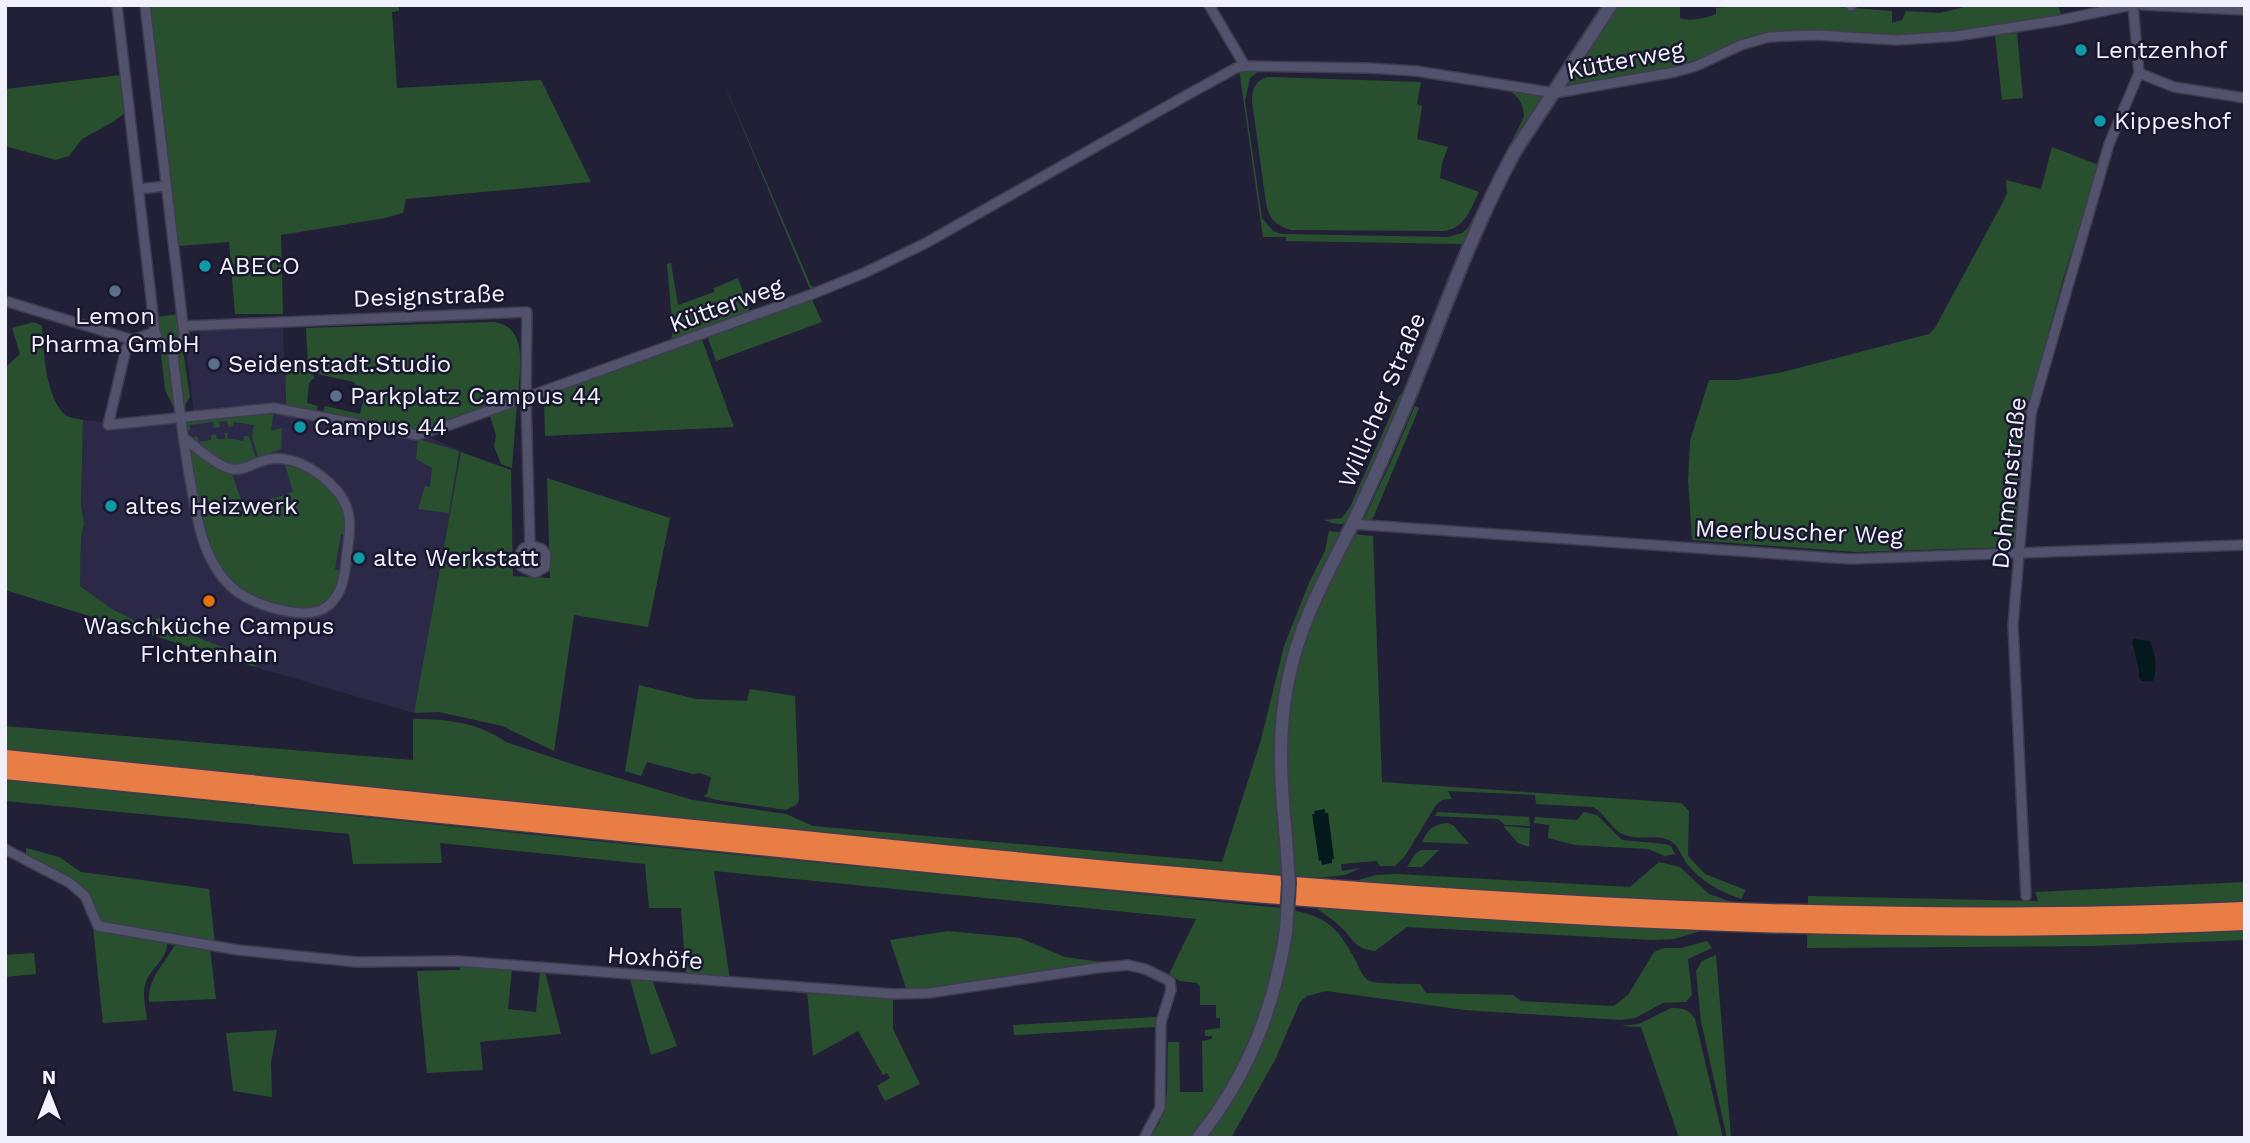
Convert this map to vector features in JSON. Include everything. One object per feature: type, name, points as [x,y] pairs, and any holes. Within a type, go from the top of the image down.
[{"type":"highway","points":[[5,758],[1052,864],[1442,897],[1672,909],[1864,915],[2088,915],[2245,910]]},
{"type":"highway","points":[[5,771],[1020,873],[1470,911],[1669,922],[1856,927],[2030,928],[2245,922]]},
{"type":"street","points":[[117,5],[155,332],[159,342],[172,347],[182,342],[184,326],[145,5]]},
{"type":"street","points":[[1209,5],[1245,66]]},
{"type":"street","name":"Willicher Straße","points":[[1198,1138],[1234,1087],[1259,1037],[1273,997],[1286,931],[1289,883],[1280,770],[1282,720],[1288,679],[1308,613],[1388,448],[1487,206],[1516,151],[1611,5]]},
{"type":"street","name":"Kütterweg","points":[[133,340],[126,349],[108,425],[274,408],[418,435],[810,295],[864,273],[925,244],[1236,68],[1368,68],[1416,71],[1555,93],[1675,72],[1696,66],[1741,45],[1769,37],[1815,35],[1897,40],[1955,36],[2062,20],[2132,5]]},
{"type":"street","name":"Dohmenstraße","points":[[2026,896],[2013,625],[2031,414],[2109,144],[2139,73],[2132,5]]},
{"type":"street","points":[[2142,5],[2245,10]]},
{"type":"street","points":[[2139,73],[2175,87],[2245,98]]},
{"type":"street","points":[[139,189],[166,186]]},
{"type":"street","points":[[5,301],[133,340],[155,332]]},
{"type":"street","name":"Designstraße","points":[[184,326],[527,312],[526,398],[530,545]]},
{"type":"street","points":[[172,347],[183,437],[195,510],[208,554],[222,578],[242,595],[278,609],[306,613],[316,612],[329,605],[343,583],[350,528],[347,508],[336,490],[318,474],[285,458],[272,458],[234,470],[224,467],[183,437]]},
{"type":"street","name":"Meerbuscher Weg","points":[[1352,524],[1850,559],[2245,545]]},
{"type":"street","name":"Hoxhöfe","points":[[5,849],[70,883],[85,896],[98,926],[238,950],[357,962],[458,961],[893,994],[929,993],[1096,968],[1128,965],[1137,967],[1170,981],[1171,990],[1161,1022],[1160,1108],[1144,1138]]},
{"type":"shaded area","points":[[283,328],[286,406],[194,414],[187,354],[193,333],[199,333],[199,330]]},
{"type":"shaded area","points":[[313,412],[415,431],[461,451],[414,713],[255,667],[257,660],[206,641],[160,617],[146,625],[112,609],[80,586],[84,523],[81,506],[83,420],[113,423],[188,415]]},
{"type":"shaded area","points":[[2134,639],[2150,641],[2155,661],[2153,681],[2142,681],[2139,678],[2132,642]]},
{"type":"shaded area","points":[[1325,809],[1325,813],[1328,813],[1334,859],[1332,863],[1322,865],[1321,860],[1319,861],[1312,814]]},
{"type":"green space","points":[[149,5],[399,5],[399,11],[392,12],[397,88],[541,80],[591,182],[406,199],[403,213],[281,235],[283,314],[235,314],[229,242],[178,246]]},
{"type":"green space","points":[[1614,5],[1680,5],[1680,18],[1688,20],[1716,14],[1716,8],[1738,6],[1848,8],[1892,11],[1892,23],[1902,20],[1906,11],[1940,13],[1973,5],[2058,5],[2062,18],[1923,37],[1784,33],[1684,68],[1567,87],[1565,82]]},
{"type":"green space","points":[[2017,33],[2023,98],[2002,100],[1995,35]]},
{"type":"green space","points":[[1239,69],[1395,71],[1545,95],[1448,291],[1350,520],[1343,524],[1324,520],[1342,518],[1350,507],[1399,396],[1404,392],[1462,244],[1286,241],[1286,237],[1263,237]],"holes":[[[1267,71],[1416,75],[1507,90],[1515,95],[1522,105],[1524,117],[1468,228],[1448,237],[1282,234],[1273,231],[1262,218],[1245,101],[1250,78],[1258,72]]]},
{"type":"green space","points":[[720,74],[811,286],[817,287],[862,270],[923,241],[1093,143],[1142,118],[943,231],[902,252],[861,272],[819,290],[812,290]]},
{"type":"green space","points":[[121,75],[125,113],[82,139],[69,156],[56,160],[5,146],[5,89]]},
{"type":"green space","points":[[1267,77],[1421,82],[1417,104],[1422,106],[1417,139],[1448,147],[1440,178],[1479,192],[1466,218],[1457,227],[1443,231],[1291,230],[1277,224],[1266,203],[1252,101],[1255,86]]},
{"type":"green space","points":[[2052,147],[2099,165],[2063,279],[2026,415],[2018,540],[2014,547],[1855,552],[1692,540],[1688,480],[1690,441],[1709,380],[1738,380],[1783,372],[1929,334],[1935,328],[2003,202],[2007,193],[2006,180],[2041,189]]},
{"type":"green space","points":[[671,263],[678,305],[714,292],[714,288],[738,278],[750,312],[804,294],[805,289],[805,294],[668,342],[673,332],[667,264]]},
{"type":"green space","points":[[811,297],[822,322],[716,361],[709,335]]},
{"type":"green space","points":[[180,314],[181,330],[177,340],[174,343],[161,340],[156,317]]},
{"type":"green space","points":[[34,322],[42,326],[47,374],[54,399],[67,416],[83,420],[81,506],[84,523],[80,586],[112,609],[145,625],[160,617],[206,641],[257,659],[255,667],[5,590],[5,372],[8,365],[20,354],[12,328]]},
{"type":"green space","points":[[492,322],[504,325],[512,331],[517,340],[520,351],[518,398],[418,432],[322,414],[325,406],[360,414],[366,389],[356,386],[354,382],[313,373],[307,403],[318,406],[316,413],[286,406],[285,367],[308,364],[306,328]]},
{"type":"green space","points":[[697,338],[702,340],[734,427],[545,436],[544,394]]},
{"type":"green space","points":[[183,351],[190,397],[183,409],[176,355]]},
{"type":"green space","points":[[161,353],[169,355],[175,410],[165,390]]},
{"type":"green space","points":[[517,403],[512,468],[501,464],[494,446],[496,435],[489,413]]},
{"type":"green space","points":[[1415,406],[1419,408],[1373,518],[1367,521],[1364,519]]},
{"type":"green space","points":[[274,410],[271,431],[282,428],[281,449],[258,457],[252,437],[254,425],[234,422],[232,427],[228,426],[227,421],[219,422],[220,427],[214,428],[213,422],[190,425],[188,430],[186,419]]},
{"type":"green space","points":[[225,433],[228,433],[227,438],[243,441],[244,436],[249,436],[256,459],[237,465],[228,464],[192,438],[197,436],[199,442],[211,440],[211,435],[216,434],[217,439],[225,439]]},
{"type":"green space","points":[[418,439],[459,451],[449,513],[418,509],[425,486],[430,487],[432,468],[416,459]]},
{"type":"green space","points":[[188,449],[215,467],[232,474],[244,508],[293,492],[284,461],[312,474],[337,495],[347,516],[347,535],[341,534],[335,569],[341,572],[329,598],[321,605],[311,608],[288,608],[250,594],[226,577],[214,558],[203,529]]},
{"type":"green space","points":[[461,452],[511,470],[513,576],[550,578],[547,478],[670,518],[648,627],[574,615],[554,751],[502,726],[439,712],[414,713]]},
{"type":"green space","points":[[1329,531],[1373,536],[1382,782],[1681,803],[1689,811],[1688,856],[1705,874],[1746,890],[1741,899],[1705,881],[1687,864],[1679,849],[1667,839],[1625,835],[1616,830],[1593,807],[1536,804],[1535,795],[1448,791],[1452,799],[1442,800],[1436,805],[1405,856],[1395,866],[1380,866],[1377,861],[1341,864],[1342,871],[1361,868],[1345,875],[1316,878],[1086,860],[5,750],[5,726],[413,760],[413,719],[438,720],[473,726],[506,742],[693,800],[786,814],[813,826],[1222,862],[1261,740],[1284,646],[1325,551]]},
{"type":"green space","points":[[639,685],[696,699],[747,701],[750,689],[795,696],[799,801],[786,810],[717,800],[703,796],[707,794],[711,777],[700,773],[693,774],[647,762],[641,776],[625,771]]},
{"type":"green space","points":[[5,780],[1282,908],[1279,939],[1265,1000],[1242,1059],[1227,1087],[1190,1138],[1150,1138],[1160,1122],[1167,1093],[1168,1042],[1179,1042],[1180,1092],[1203,1092],[1202,1041],[1212,1039],[1212,1036],[1205,1036],[1205,1030],[1220,1028],[1220,1018],[1216,1018],[1216,1005],[1200,1005],[1200,987],[1197,983],[1180,981],[1169,974],[1196,919],[714,871],[730,980],[686,976],[681,908],[649,908],[645,864],[440,843],[442,863],[353,864],[349,834],[5,801]]},
{"type":"green space","points":[[1437,812],[1529,817],[1530,826],[1505,825],[1498,819],[1435,816]]},
{"type":"green space","points":[[1584,812],[1597,815],[1622,840],[1665,844],[1671,846],[1675,854],[1665,856],[1648,849],[1575,845],[1548,838],[1549,825],[1534,823],[1535,817],[1577,820]]},
{"type":"green space","points":[[1448,823],[1454,826],[1469,844],[1422,842],[1432,828]]},
{"type":"green space","points":[[1503,826],[1530,828],[1529,847],[1518,843]]},
{"type":"green space","points":[[26,848],[59,857],[81,872],[209,889],[215,944],[97,922],[87,892],[26,856]]},
{"type":"green space","points":[[1421,850],[1439,850],[1422,867],[1407,867],[1415,854]]},
{"type":"green space","points":[[1659,862],[1680,867],[1709,894],[1737,904],[1734,907],[1351,882],[1376,875],[1397,874],[1630,887]]},
{"type":"green space","points":[[2245,882],[2245,940],[2092,946],[1807,948],[1808,896],[2038,901],[2035,892]]},
{"type":"green space","points":[[1315,907],[1521,922],[1704,930],[1674,939],[1652,940],[1407,927],[1375,951],[1359,946],[1340,926]]},
{"type":"green space","points":[[1292,910],[1316,917],[1332,927],[1345,942],[1368,980],[1420,984],[1426,993],[1513,995],[1521,1001],[1614,1006],[1628,995],[1654,952],[1707,941],[1712,948],[1688,959],[1692,995],[1686,1002],[1663,1003],[1635,1018],[1621,1020],[1465,1010],[1326,991],[1307,996],[1300,1002],[1275,1060],[1231,1138],[1201,1138],[1244,1077]]},
{"type":"green space","points":[[93,927],[167,940],[165,953],[150,973],[145,985],[147,1020],[103,1023]]},
{"type":"green space","points":[[948,931],[1020,938],[1065,957],[1101,962],[1080,965],[1065,971],[907,991],[890,940]]},
{"type":"green space","points":[[179,943],[210,949],[216,999],[149,1002],[153,979],[174,946]]},
{"type":"green space","points":[[34,953],[36,974],[5,977],[5,955]]},
{"type":"green space","points":[[1716,955],[1731,1138],[1727,1138],[1701,1021],[1696,971],[1702,961]]},
{"type":"green space","points":[[459,963],[512,969],[508,1009],[536,1012],[540,971],[545,972],[561,1034],[480,1042],[483,1070],[427,1073],[417,971],[460,970]]},
{"type":"green space","points":[[630,979],[652,980],[677,1046],[651,1055]]},
{"type":"green space","points":[[735,980],[808,982],[905,991]]},
{"type":"green space","points":[[807,991],[893,997],[893,1029],[920,1084],[885,1101],[877,1086],[890,1078],[887,1073],[883,1075],[858,1031],[813,1056]]},
{"type":"green space","points":[[1671,1008],[1685,1010],[1695,1019],[1723,1138],[1679,1138],[1641,1027],[1620,1026],[1639,1024]]},
{"type":"green space","points":[[1156,1017],[1155,1027],[1014,1035],[1013,1025]]},
{"type":"green space","points":[[277,1030],[271,1063],[272,1097],[233,1091],[226,1033]]},
{"type":"place","name":"Lentzenhof","points":[[2081,50]]},
{"type":"place","name":"Kippeshof","points":[[2100,121]]},
{"type":"place","name":"ABECO","points":[[205,266]]},
{"type":"place","name":"Lemon Pharma GmbH","points":[[115,291]]},
{"type":"place","name":"Seidenstadt.Studio","points":[[214,364]]},
{"type":"place","name":"Parkplatz Campus 44","points":[[336,396]]},
{"type":"place","name":"Campus 44","points":[[300,427]]},
{"type":"place","name":"altes Heizwerk","points":[[111,506]]},
{"type":"place","name":"alte Werkstatt","points":[[359,558]]},
{"type":"place","name":"Waschküche Campus FIchtenhain","points":[[209,601]]}]
